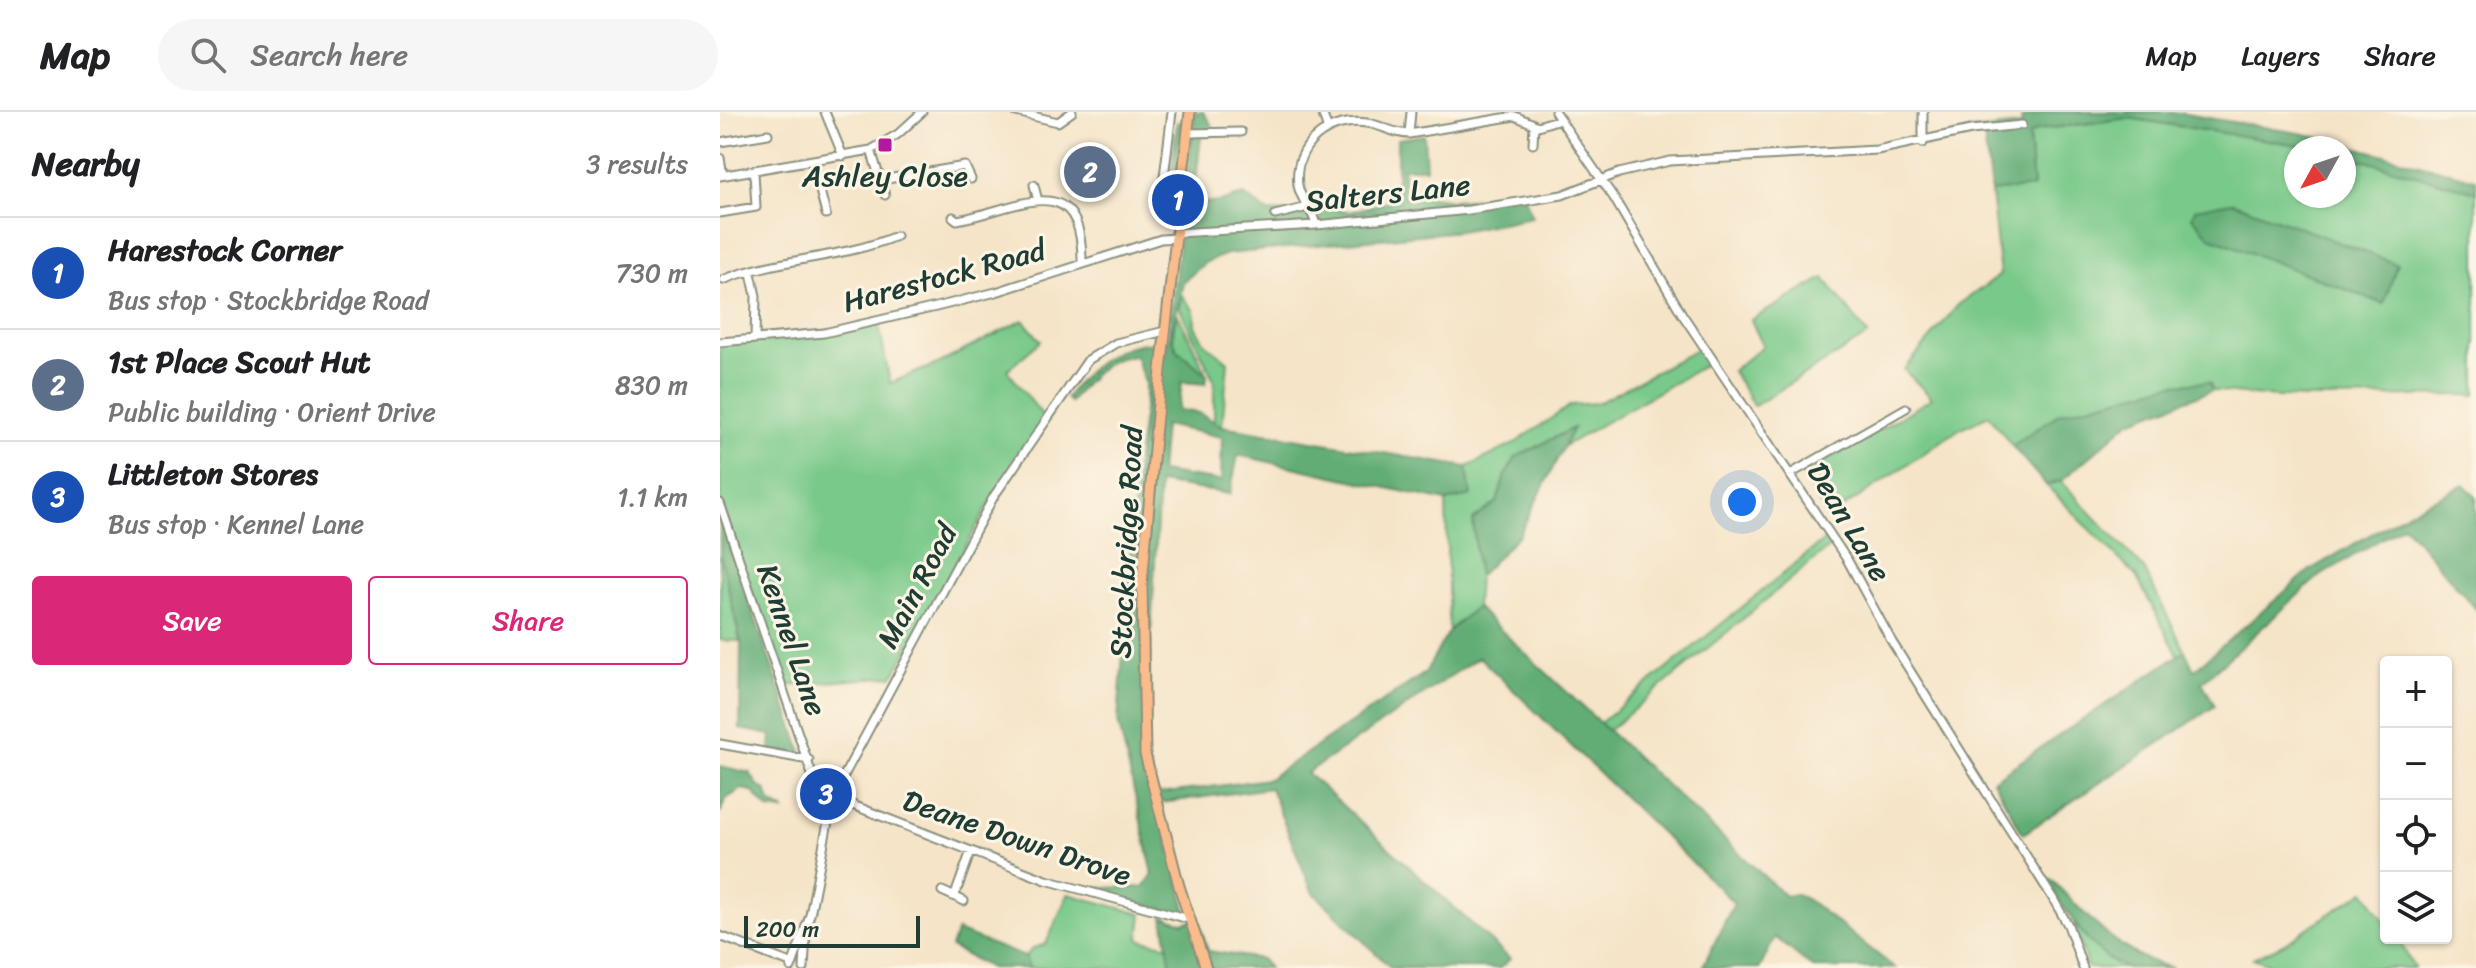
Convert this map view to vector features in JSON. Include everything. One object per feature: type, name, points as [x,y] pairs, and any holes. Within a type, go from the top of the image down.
[{"type":"main road","name":"Stockbridge Road","points":[[1189,114],[1142,584],[1145,757],[1189,919],[1206,968]]},
{"type":"street","points":[[825,112],[843,156]]},
{"type":"street","points":[[720,158],[722,175],[813,163],[871,150],[898,134],[922,112]]},
{"type":"street","points":[[1016,112],[1058,122],[1072,112]]},
{"type":"street","points":[[1322,112],[1327,127]]},
{"type":"street","points":[[1409,134],[1411,112]]},
{"type":"street","points":[[1923,112],[1923,143]]},
{"type":"street","points":[[1163,206],[1172,113],[1189,114]]},
{"type":"street","points":[[1316,225],[1298,186],[1299,171],[1308,145],[1327,127],[1340,123],[1370,123],[1398,134],[1409,134],[1515,116],[1534,125],[1545,126],[1558,115]]},
{"type":"street","name":"Dean Lane","points":[[1558,115],[1675,303],[1792,473],[2047,888],[2068,925],[2083,968]]},
{"type":"street","points":[[1485,122],[1488,134]]},
{"type":"street","points":[[1533,144],[1534,125]]},
{"type":"street","name":"Salters Lane","points":[[1176,235],[1469,210],[1562,195],[1601,180],[1670,161],[1877,150],[1923,143],[1971,130],[2022,125]]},
{"type":"street","points":[[1445,130],[1448,139]]},
{"type":"street","points":[[1188,133],[1246,131]]},
{"type":"street","points":[[720,142],[768,134]]},
{"type":"street","points":[[871,150],[885,195]]},
{"type":"street","points":[[813,163],[826,214]]},
{"type":"street","points":[[881,180],[956,166],[965,166],[971,179]]},
{"type":"street","points":[[720,213],[756,207],[754,172]]},
{"type":"street","points":[[1034,185],[1037,197]]},
{"type":"street","points":[[953,217],[957,220],[973,217],[1037,197],[1062,205],[1073,214],[1080,229],[1082,263]]},
{"type":"street","points":[[1275,215],[1308,207]]},
{"type":"street","name":"Harestock Road","points":[[720,342],[824,333],[936,307],[996,292],[1176,235]]},
{"type":"street","points":[[728,281],[818,254],[896,236]]},
{"type":"street","points":[[751,273],[756,296],[755,339]]},
{"type":"street","name":"Main Road","points":[[792,966],[805,932],[820,870],[826,816],[833,796],[987,506],[1079,371],[1106,347],[1165,331]]},
{"type":"street","points":[[1792,473],[1906,408]]},
{"type":"street","name":"Kennel Lane","points":[[720,503],[826,816]]},
{"type":"street","points":[[720,744],[809,760]]},
{"type":"street","points":[[819,792],[833,796]]},
{"type":"street","name":"Deane Down Drove","points":[[833,796],[1046,880],[1189,919]]},
{"type":"street","points":[[955,895],[971,851]]},
{"type":"street","points":[[942,891],[964,901]]},
{"type":"street","name":"Main Road","points":[[804,968],[805,932]]},
{"type":"street","points":[[720,936],[792,966]]},
{"type":"green space","points":[[1195,112],[1203,112],[1213,127],[1211,136],[1201,136],[1194,199],[1201,202],[1220,202],[1244,195],[1268,212],[1304,213],[1312,221],[1320,218],[1321,206],[1350,212],[1397,199],[1397,139],[1424,135],[1426,168],[1403,168],[1404,197],[1419,195],[1451,200],[1525,196],[1532,217],[1459,231],[1227,254],[1206,262],[1183,282],[1171,337],[1176,349],[1207,375],[1206,384],[1182,382],[1178,410],[1199,413],[1222,426],[1467,467],[1471,496],[1446,501],[1238,455],[1230,494],[1159,483],[1145,754],[1188,916],[1080,888],[1144,887],[1153,874],[1118,721],[1137,462],[1145,403],[1145,382],[1135,356],[1106,364],[1070,402],[1066,398],[1086,374],[1109,355],[1137,344],[1167,345]],"holes":[[[1164,425],[1222,437],[1221,481],[1160,472]]]},
{"type":"green space","points":[[2043,112],[2173,112],[2313,136],[2284,136],[2284,143],[2128,118],[2038,130],[2029,135],[2033,187],[1991,192],[1984,134],[1924,146],[1923,143],[1971,130],[2022,125],[2021,119]]},
{"type":"green space","points":[[2128,118],[2284,143],[2284,208],[2356,208],[2356,158],[2476,192],[2476,395],[2278,397],[2213,390],[2209,382],[2060,413],[2012,446],[1989,415],[1961,428],[1828,518],[1803,475],[1932,398],[1904,370],[1958,305],[2000,275],[1991,192],[2033,187],[2029,135],[2038,130]],"holes":[[[2210,237],[2397,264],[2383,304]]]},
{"type":"green space","points":[[1177,122],[1182,123],[1170,226],[1158,223],[1157,209],[1167,208]]},
{"type":"green space","points":[[2356,147],[2476,179],[2476,192],[2356,158]]},
{"type":"green space","points":[[2231,202],[2397,264],[2384,304],[2210,237],[2192,217],[2195,209]]},
{"type":"green space","points":[[1824,278],[1868,335],[1754,406],[1732,371],[1763,346],[1751,320]]},
{"type":"green space","points":[[1182,295],[1194,311],[1195,326],[1204,342],[1228,362],[1222,426],[1214,422],[1214,380],[1179,307]]},
{"type":"green space","points":[[1177,313],[1207,375],[1178,350],[1174,335]]},
{"type":"green space","points":[[878,320],[890,383],[940,363],[1023,320],[1041,341],[1007,370],[1046,420],[994,496],[893,676],[785,686],[720,501],[720,344],[824,333]]},
{"type":"green space","points":[[1701,347],[1710,362],[1564,446],[1572,429],[1505,476],[1497,502],[1473,520],[1478,577],[1476,607],[1449,631],[1446,501],[1470,496],[1467,467],[1512,445],[1571,405],[1598,403]]},
{"type":"green space","points":[[2209,382],[2213,390],[2130,421],[2061,481],[2046,485],[2012,446],[2060,413],[2172,384]]},
{"type":"green space","points":[[1573,428],[1519,535],[1478,577],[1473,520],[1497,502],[1505,476],[1516,457]]},
{"type":"green space","points":[[2061,481],[2144,569],[2185,651],[2178,655],[2136,576],[2046,485]]},
{"type":"green space","points":[[2464,485],[2476,496],[2476,609],[2404,525],[2317,578],[2202,682],[2215,706],[2023,834],[1993,780],[2185,651],[2194,670],[2310,570],[2412,510]]},
{"type":"green space","points":[[720,518],[803,755],[770,750],[771,735],[740,729],[741,643],[720,553]]},
{"type":"green space","points":[[1828,537],[1833,544],[1608,731],[1600,723]]},
{"type":"green space","points":[[721,553],[740,641],[720,640]]},
{"type":"green space","points":[[1476,607],[1785,896],[1796,894],[1808,900],[1895,968],[1813,968],[1775,937],[1760,968],[1702,968],[1734,903],[1479,657],[1307,773],[1510,959],[1500,968],[1391,968],[1312,891],[1270,788],[1160,803],[1159,794],[1268,779],[1425,673],[1449,631]]},
{"type":"green space","points":[[720,766],[750,773],[759,787],[766,790],[770,802],[785,811],[768,809],[752,791],[742,789],[726,799],[720,814]]},
{"type":"green space","points":[[2051,879],[2091,921],[2121,945],[2154,963],[2173,968],[2128,968],[2104,956],[2071,918],[2047,881]]},
{"type":"green space","points":[[2365,891],[2380,915],[2380,944],[2401,944],[2414,968],[2280,968],[2253,958],[2283,944]]},
{"type":"green space","points":[[1068,894],[1142,914],[1139,939],[1169,946],[1171,968],[1142,965],[1140,968],[1029,968],[1025,957],[1033,948],[1046,944]]},
{"type":"green space","points":[[1163,916],[1183,923],[1198,919],[1208,951],[1261,959],[1269,968],[1171,968]]},
{"type":"green space","points":[[2074,925],[2125,968],[2088,968]]},
{"type":"green space","points":[[957,931],[1025,957],[1029,968],[990,968],[951,947]]},
{"type":"place","name":"Ashley Close","points":[[885,145]]},
{"type":"place","name":"1st Place Scout Hut","points":[[1090,172]]},
{"type":"place","name":"Harestock Corner","points":[[1178,200]]},
{"type":"place","name":"Littleton Stores","points":[[826,794]]}]
